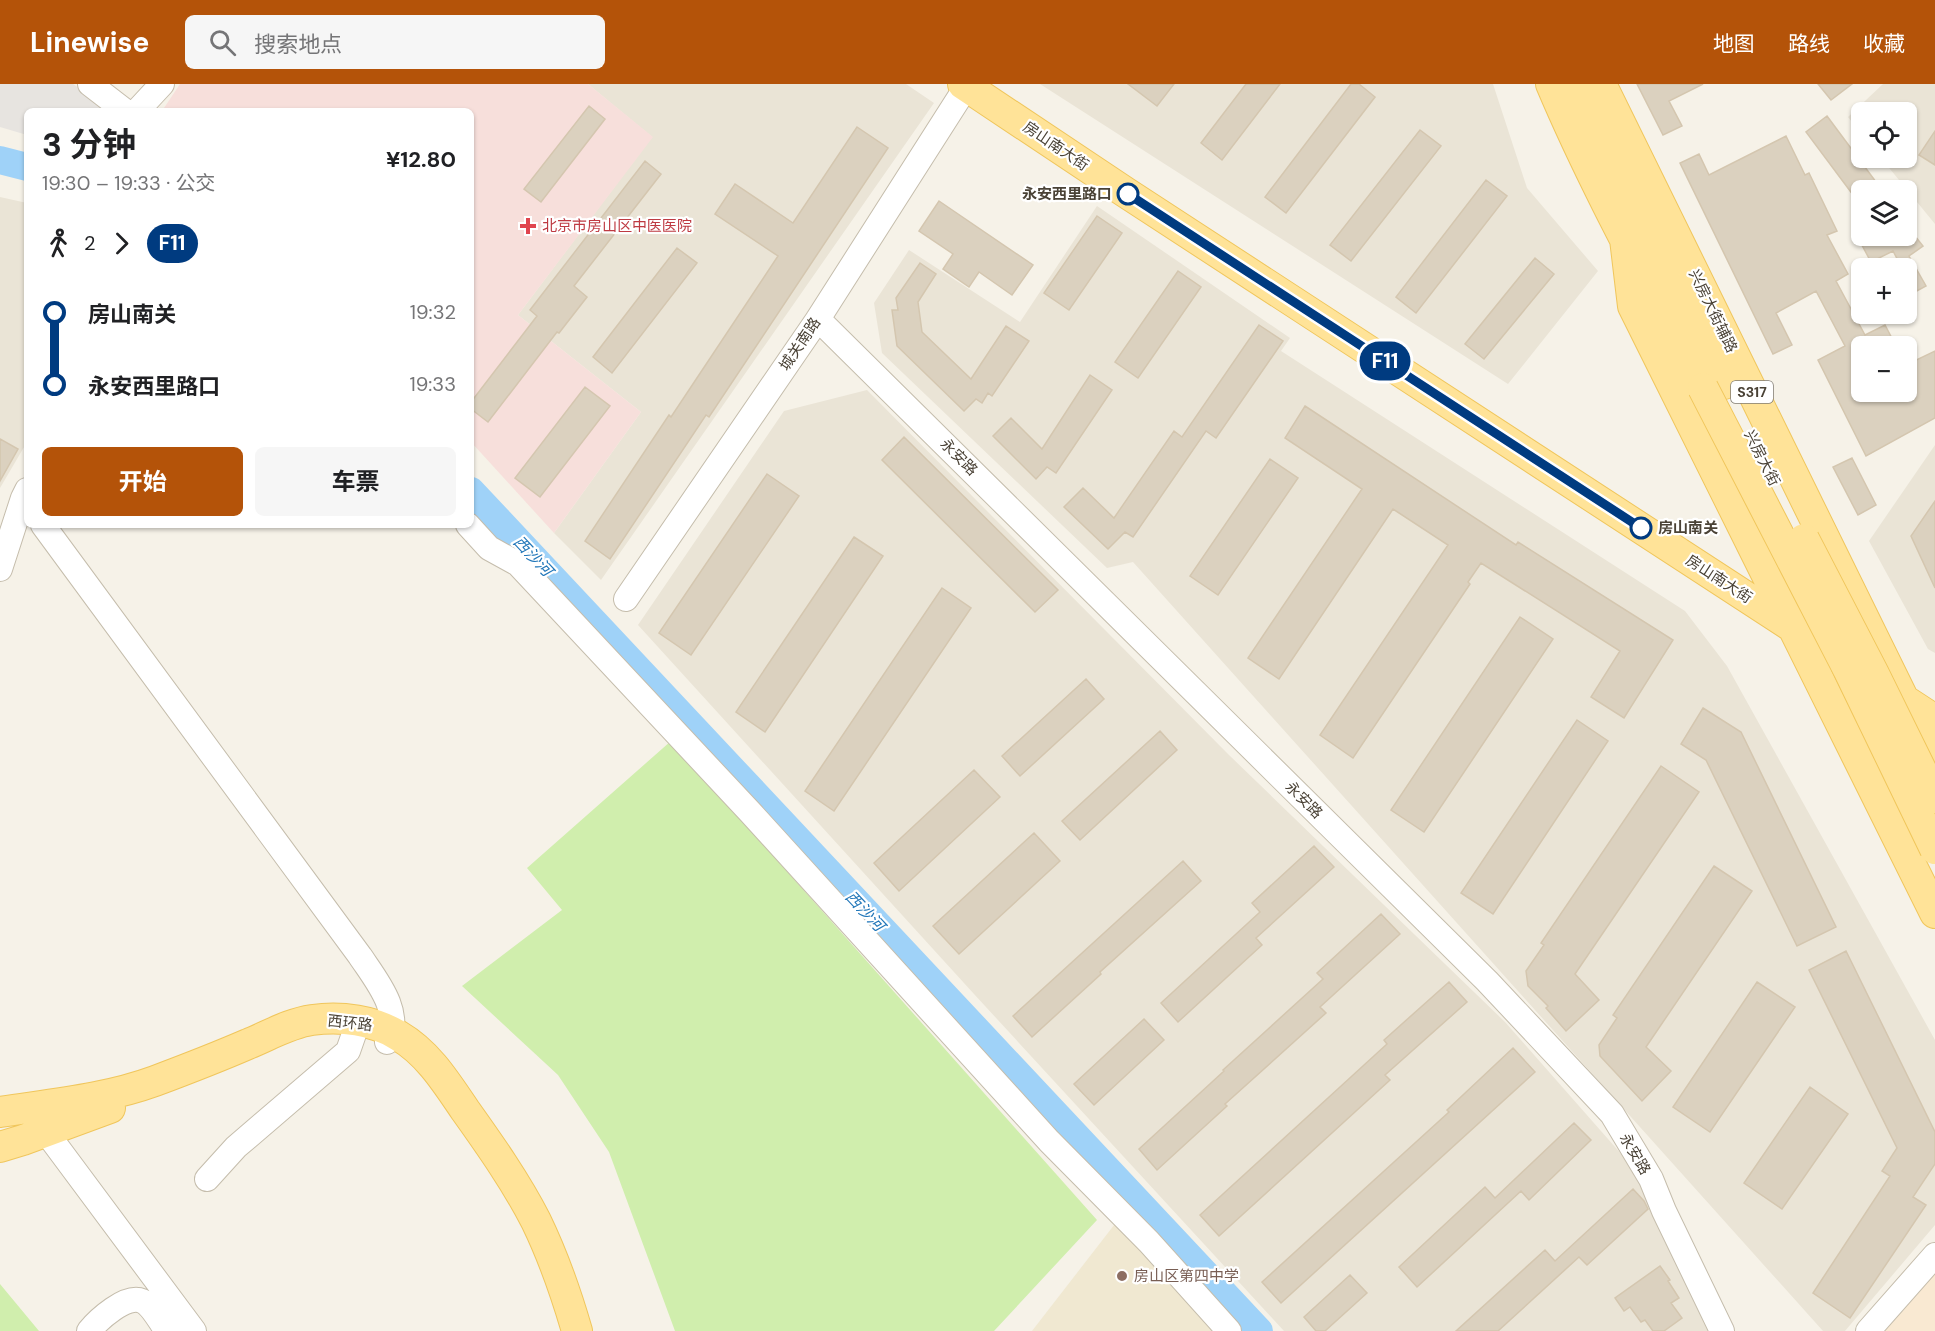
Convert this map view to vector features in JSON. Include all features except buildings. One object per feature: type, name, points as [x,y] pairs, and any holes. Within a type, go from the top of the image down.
[{"type":"main road","name":"兴房大街","points":[[1531,84],[1634,306],[1935,913]]},
{"type":"main road","name":"兴房大街","points":[[1551,84],[1625,239],[1714,386],[1874,674],[1935,798]]},
{"type":"main road","name":"兴房大街","points":[[1575,84],[1714,386],[1935,849]]},
{"type":"main road","name":"兴房大街辅路","points":[[1602,84],[1903,699]]},
{"type":"main road","name":"房山南大街","points":[[965,85],[1125,192],[1935,720]]},
{"type":"main road","name":"兴房大街","points":[[1625,239],[1634,306]]},
{"type":"main road","name":"S317","points":[[1903,699],[1935,763]]},
{"type":"main road","name":"西环路","points":[[0,1113],[131,1088],[165,1077],[294,1024],[310,1020],[340,1018],[375,1024],[390,1037],[417,1050],[441,1074],[495,1152],[536,1221],[566,1293],[577,1331]]},
{"type":"main road","name":"西环路","points":[[0,1147],[201,1075],[296,1035],[326,1029],[390,1037],[397,1048],[425,1072],[437,1087],[515,1207],[538,1253],[567,1331]]},
{"type":"street","points":[[90,84],[121,108]]},
{"type":"street","points":[[140,108],[162,84]]},
{"type":"street","name":"城关南路","points":[[626,599],[818,319],[965,85]]},
{"type":"street","name":"永安路","points":[[818,319],[1487,981],[1612,1114],[1651,1179],[1722,1331]]},
{"type":"street","points":[[0,536],[24,500]]},
{"type":"street","points":[[0,569],[24,503]]},
{"type":"street","points":[[45,528],[360,956],[388,1001],[390,1037]]},
{"type":"street","points":[[471,528],[489,548],[518,564],[750,812],[1049,1140],[1149,1242],[1229,1331]]},
{"type":"street","points":[[207,1179],[236,1147],[348,1051],[355,1031]]},
{"type":"street","points":[[46,1131],[194,1331]]},
{"type":"street","points":[[1868,1331],[1935,1254]]},
{"type":"street","points":[[89,1331],[124,1302],[136,1300],[147,1305],[167,1331]]},
{"type":"shaded area","points":[[0,84],[73,84],[108,108],[24,108],[24,134],[0,127]]},
{"type":"shaded area","name":"北京市房山区中医医院","points":[[180,84],[588,84],[653,137],[518,315],[641,412],[554,533],[474,445],[474,108],[164,108]]},
{"type":"shaded area","points":[[588,84],[906,84],[934,103],[601,580],[554,533],[641,412],[518,315],[652,137]]},
{"type":"shaded area","points":[[1040,84],[1493,84],[1527,188],[1598,271],[1508,384]]},
{"type":"shaded area","points":[[1883,84],[1935,84],[1935,224],[1917,202],[1917,180],[1899,180],[1889,168],[1917,168],[1917,102],[1864,102]]},
{"type":"shaded area","points":[[0,197],[24,202],[24,447],[0,488]]},
{"type":"shaded area","points":[[1097,206],[1290,338],[1281,351],[1685,611],[1727,666],[1935,1040],[1935,1225],[1845,1331],[1823,1331],[1133,562],[1107,568],[882,353],[874,303],[909,250],[1020,322]]},
{"type":"shaded area","points":[[867,390],[1229,755],[1505,1022],[1630,1164],[1716,1331],[1284,1331],[638,625],[784,411]]},
{"type":"shaded area","points":[[1935,445],[1935,653],[1928,649],[1869,541]]},
{"type":"shaded area","name":"房山区第四中学","points":[[1118,1220],[1220,1331],[1032,1331]]},
{"type":"shaded area","points":[[1935,1269],[1935,1331],[1881,1331]]},
{"type":"green space","points":[[671,741],[1097,1220],[994,1331],[675,1331],[609,1152],[558,1075],[462,986],[562,910],[527,868]]},
{"type":"green space","points":[[0,1284],[39,1331],[0,1331]]},
{"type":"waterway","name":"西沙河","points":[[0,160],[24,166]]},
{"type":"waterway","name":"西沙河","points":[[474,494],[1259,1331]]},
{"type":"bus line","name":"F11","points":[[1128,194],[1641,528]]},
{"type":"place","name":"永安西里路口","points":[[1128,194]]},
{"type":"place","name":"北京市房山区中医医院","points":[[528,226]]},
{"type":"place","name":"房山南关","points":[[1641,528]]},
{"type":"place","name":"房山区第四中学","points":[[1122,1276]]}]
